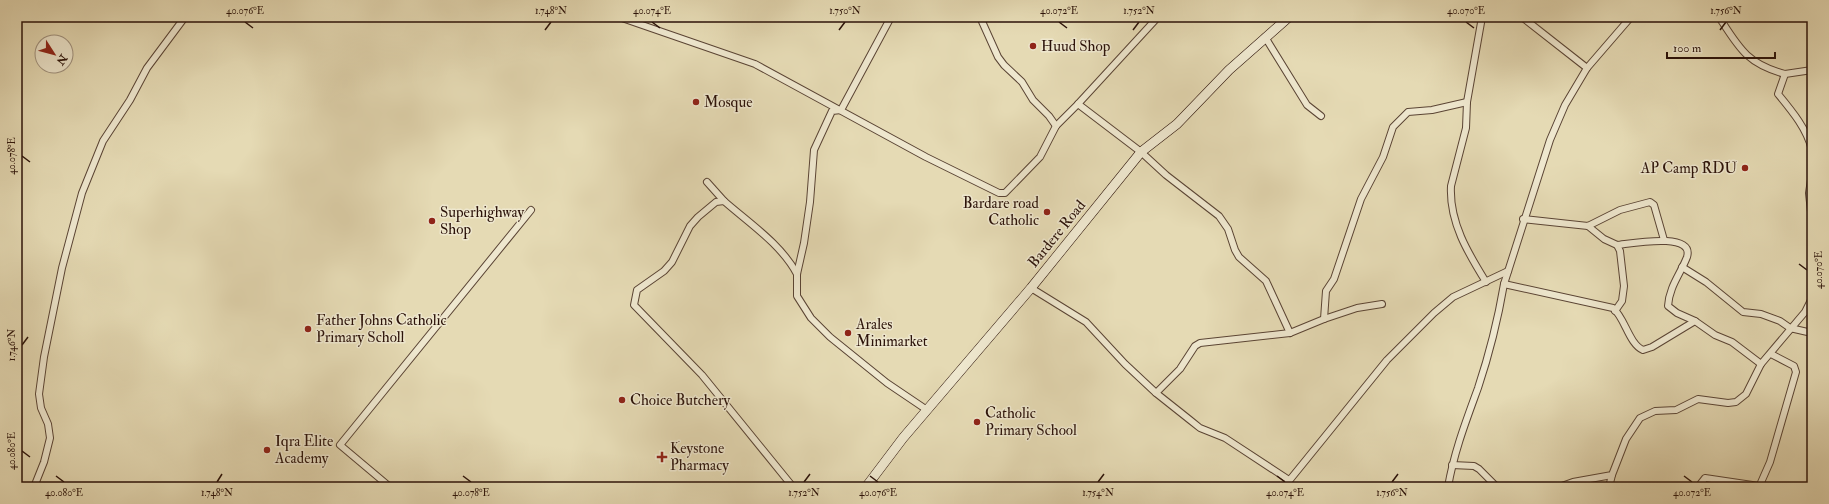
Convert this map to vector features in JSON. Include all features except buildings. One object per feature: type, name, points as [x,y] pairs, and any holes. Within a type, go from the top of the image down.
[{"type":"street","points":[[34,487],[44,462],[50,438],[48,424],[41,408],[39,394],[44,357],[62,268],[82,193],[104,141],[130,100],[147,68],[185,17]]},
{"type":"street","points":[[619,17],[755,64],[926,157],[998,193],[1005,193],[1040,156],[1056,126],[1158,17]]},
{"type":"street","points":[[841,110],[891,17]]},
{"type":"street","points":[[980,17],[998,57],[1004,65],[1022,82],[1033,100],[1049,116],[1056,126]]},
{"type":"street","name":"Bardere Road","points":[[866,487],[903,438],[1032,288],[1141,152],[1177,124],[1229,70],[1265,37],[1290,17]]},
{"type":"street","points":[[1482,17],[1468,102],[1466,128],[1451,186],[1450,202],[1456,225],[1471,257],[1486,282]]},
{"type":"street","points":[[1522,17],[1587,68]]},
{"type":"street","points":[[1448,487],[1452,465],[1478,386],[1500,306],[1504,284],[1523,219],[1557,122],[1572,91],[1587,68],[1632,17]]},
{"type":"street","points":[[1719,17],[1748,57],[1772,71],[1785,74],[1812,70]]},
{"type":"street","points":[[1265,37],[1307,105],[1321,116]]},
{"type":"street","points":[[1785,74],[1778,94],[1795,115],[1806,133],[1812,150]]},
{"type":"street","points":[[1324,319],[1326,291],[1334,279],[1361,199],[1383,157],[1394,127],[1408,112],[1414,110],[1432,110],[1468,102]]},
{"type":"street","points":[[1078,104],[1141,152],[1166,175],[1214,212],[1224,223],[1239,257],[1266,281],[1272,290],[1290,333]]},
{"type":"street","points":[[841,110],[832,111],[814,150],[810,202],[804,243],[797,274],[797,296],[811,318],[830,337],[887,383],[927,410]]},
{"type":"street","points":[[1812,173],[1809,193],[1812,221]]},
{"type":"street","points":[[707,182],[724,201],[768,239],[791,263],[797,274]]},
{"type":"street","points":[[724,201],[716,202],[690,226],[672,262],[664,271],[637,290],[634,305],[702,375],[793,487]]},
{"type":"street","points":[[1523,219],[1588,226],[1620,210],[1640,203],[1650,202],[1654,205],[1664,240]]},
{"type":"street","points":[[390,487],[340,445],[531,210]]},
{"type":"street","points":[[1588,226],[1604,239],[1617,245],[1664,240],[1679,242],[1686,248],[1687,256],[1674,281],[1668,306],[1677,313],[1695,321],[1715,335],[1732,342],[1761,364]]},
{"type":"street","points":[[1615,311],[1622,301],[1624,286],[1620,251],[1617,245]]},
{"type":"street","points":[[1682,267],[1706,282],[1743,312],[1761,314],[1775,319],[1790,328],[1812,333]]},
{"type":"street","points":[[1284,487],[1388,360],[1446,302],[1460,293],[1508,271]]},
{"type":"street","points":[[1504,284],[1610,307],[1618,313],[1636,345],[1643,350],[1652,347],[1695,321]]},
{"type":"street","points":[[1032,288],[1086,322],[1125,364],[1156,393],[1200,428],[1225,438],[1289,480]]},
{"type":"street","points":[[1609,487],[1626,438],[1640,418],[1655,412],[1676,410],[1698,399],[1728,403],[1736,402],[1746,394],[1761,364],[1805,312],[1812,298]]},
{"type":"street","points":[[1156,393],[1180,369],[1195,346],[1200,343],[1290,333],[1324,319],[1358,308],[1382,304]]},
{"type":"street","points":[[1698,487],[1705,478],[1759,486],[1770,462],[1796,372],[1794,366],[1771,354]]},
{"type":"street","points":[[1452,465],[1474,466],[1497,487]]},
{"type":"street","points":[[1559,487],[1599,476],[1612,475]]},
{"type":"place","name":"Huud Shop","points":[[1033,46]]},
{"type":"place","name":"Mosque","points":[[696,102]]},
{"type":"place","name":"AP Camp RDU","points":[[1745,168]]},
{"type":"place","name":"Bardare road Catholic","points":[[1047,212]]},
{"type":"place","name":"Superhighway Shop","points":[[432,221]]},
{"type":"place","name":"Father Johns Catholic Primary Scholl","points":[[308,329]]},
{"type":"place","name":"Arales Minimarket","points":[[848,333]]},
{"type":"place","name":"Choice Butchery","points":[[622,400]]},
{"type":"place","name":"Catholic Primary School","points":[[977,422]]},
{"type":"place","name":"Iqra Elite Academy","points":[[267,450]]},
{"type":"place","name":"Keystone Pharmacy","points":[[662,457]]}]
